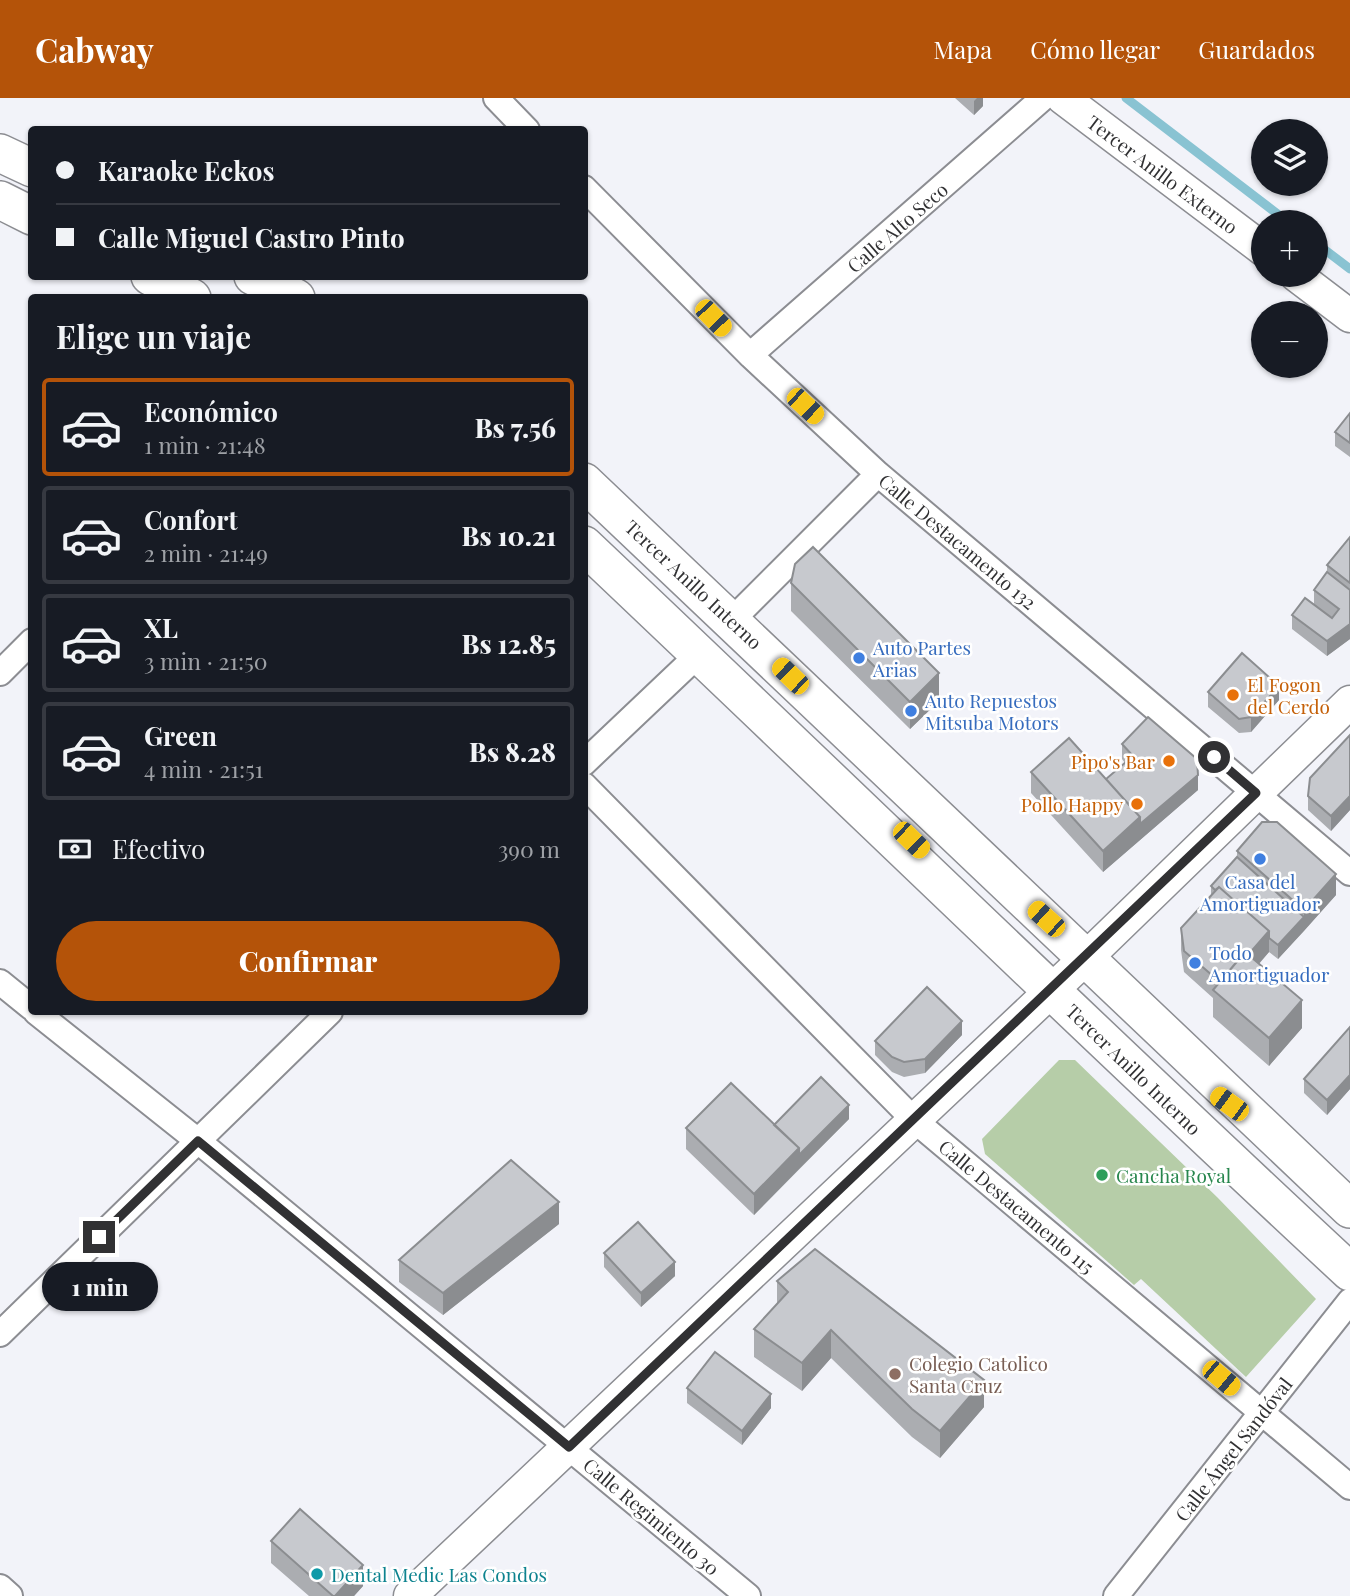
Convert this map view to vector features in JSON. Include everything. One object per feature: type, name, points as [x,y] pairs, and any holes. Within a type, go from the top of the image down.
[{"type":"main road","points":[[0,153],[28,166]]},
{"type":"main road","points":[[0,200],[28,214]]},
{"type":"main road","points":[[158,280],[184,294]]},
{"type":"main road","points":[[261,280],[288,294]]},
{"type":"main road","name":"Tercer Anillo Interno","points":[[588,486],[1350,1209]]},
{"type":"main road","name":"Tercer Anillo Interno","points":[[588,549],[872,817],[1147,1084],[1350,1272]]},
{"type":"main road","points":[[872,817],[895,825],[953,876],[963,878],[985,863]]},
{"type":"main road","points":[[1147,1084],[1164,1070],[1174,1068],[1192,1076],[1267,1131]]},
{"type":"street","points":[[496,98],[523,126]]},
{"type":"street","name":"Calle Alto Seco","points":[[750,355],[1044,98]]},
{"type":"street","name":"Tercer Anillo Externo","points":[[1063,98],[1251,240]]},
{"type":"street","name":"Calle Destacamento 132","points":[[588,192],[750,355],[878,474],[1350,873]]},
{"type":"street","points":[[1312,287],[1350,316]]},
{"type":"street","points":[[732,620],[878,474]]},
{"type":"street","points":[[0,673],[28,645]]},
{"type":"street","points":[[588,759],[699,654]]},
{"type":"street","points":[[411,1596],[1087,957],[1350,702]]},
{"type":"street","name":"Calle Destacamento 115","points":[[588,789],[915,1120],[1350,1487]]},
{"type":"street","points":[[0,982],[28,1004]]},
{"type":"street","name":"Calle Regimiento 30","points":[[40,1015],[198,1141],[748,1596]]},
{"type":"street","points":[[0,1334],[327,1015]]},
{"type":"street","name":"Calle Ángel Sandóval","points":[[1116,1596],[1350,1301]]},
{"type":"street","points":[[0,1587],[10,1596]]},
{"type":"green space","name":"Cancha Royal","points":[[1059,1060],[1075,1060],[1217,1197],[1316,1299],[1246,1377],[1141,1279],[1134,1285],[985,1154],[982,1139]]},
{"type":"building","points":[[1350,413],[1350,443],[1335,432]]},
{"type":"building","points":[[1350,537],[1350,583],[1327,565]]},
{"type":"building","points":[[813,547],[939,673],[910,702],[791,583],[795,564]]},
{"type":"building","points":[[1327,572],[1350,590],[1350,624],[1327,641],[1292,615],[1305,598],[1332,618],[1339,609],[1314,590]]},
{"type":"building","points":[[1242,653],[1279,686],[1251,717],[1239,719],[1208,692]]},
{"type":"building","points":[[1148,717],[1197,759],[1198,775],[1140,824],[1140,817],[1106,779],[1133,756],[1122,744]]},
{"type":"building","points":[[1350,735],[1350,796],[1331,816],[1308,796],[1310,778]]},
{"type":"building","points":[[1069,738],[1140,817],[1103,851],[1031,772]]},
{"type":"building","points":[[1262,822],[1277,822],[1336,874],[1304,910],[1237,851]]},
{"type":"building","points":[[1237,857],[1304,917],[1278,945],[1269,938],[1269,931],[1219,887],[1215,890],[1211,886]]},
{"type":"building","points":[[1219,887],[1269,931],[1248,955],[1245,952],[1220,982],[1184,951],[1181,928]]},
{"type":"building","points":[[1245,952],[1302,1000],[1269,1038],[1213,990]]},
{"type":"building","points":[[927,987],[962,1021],[925,1059],[904,1062],[892,1057],[875,1041]]},
{"type":"building","points":[[1350,1027],[1350,1075],[1327,1100],[1304,1079]]},
{"type":"building","points":[[821,1077],[849,1105],[799,1155],[799,1148],[774,1125]]},
{"type":"building","points":[[731,1083],[799,1148],[754,1194],[686,1128]]},
{"type":"building","points":[[511,1160],[559,1202],[443,1293],[399,1260]]},
{"type":"building","points":[[638,1222],[675,1262],[641,1293],[604,1253]]},
{"type":"building","name":"Colegio Catolico Santa Cruz","points":[[815,1249],[984,1380],[940,1431],[912,1409],[831,1330],[802,1363],[754,1329],[788,1292],[777,1281]]},
{"type":"building","points":[[715,1352],[771,1394],[742,1431],[687,1388]]},
{"type":"building","points":[[300,1509],[363,1565],[335,1596],[271,1541]]},
{"type":"waterway","points":[[1126,98],[1272,210]]},
{"type":"waterway","points":[[1328,252],[1350,269]]},
{"type":"place","name":"Auto Partes Arias","points":[[859,658]]},
{"type":"place","name":"El Fogon del Cerdo","points":[[1233,695]]},
{"type":"place","name":"Auto Repuestos Mitsuba Motors","points":[[911,711]]},
{"type":"place","name":"Pipo's Bar","points":[[1169,761]]},
{"type":"place","name":"Pollo Happy","points":[[1137,804]]},
{"type":"place","name":"Casa del Amortiguador","points":[[1260,859]]},
{"type":"place","name":"Todo Amortiguador","points":[[1195,963]]},
{"type":"place","name":"Cancha Royal","points":[[1102,1175]]},
{"type":"place","name":"Colegio Catolico Santa Cruz","points":[[895,1374]]},
{"type":"place","name":"Dental Medic Las Condos","points":[[317,1574]]},
{"type":"route","points":[[99,1237],[198,1141],[569,1447],[1087,957],[1256,793],[1214,757]]}]
